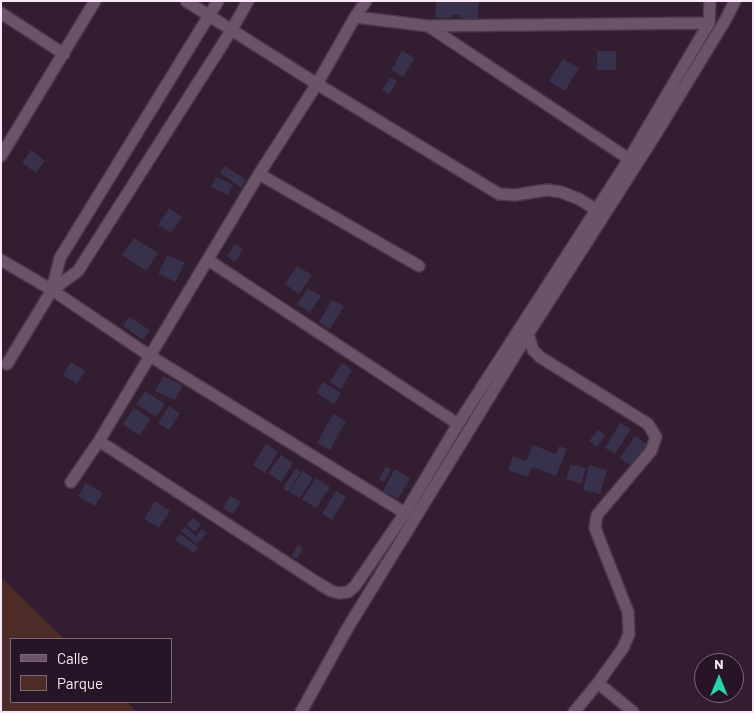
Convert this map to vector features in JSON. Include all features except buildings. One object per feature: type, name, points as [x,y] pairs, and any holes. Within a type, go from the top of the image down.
[{"type":"street","points":[[1,156],[5,142],[64,54],[95,1]]},
{"type":"street","points":[[186,1],[316,84],[499,194],[515,195],[547,190],[561,192],[578,199],[596,210]]},
{"type":"street","points":[[7,364],[52,290],[60,258],[218,1]]},
{"type":"street","points":[[52,290],[78,271],[231,31],[248,1]]},
{"type":"street","points":[[71,482],[99,440],[258,174],[316,84],[366,1]]},
{"type":"street","points":[[99,440],[318,584],[331,591],[339,593],[348,592],[355,586],[404,513],[458,424],[630,159],[709,23],[710,1]]},
{"type":"street","points":[[301,712],[347,629],[528,334],[649,145],[726,19],[735,1]]},
{"type":"street","points":[[1,13],[64,54]]},
{"type":"street","points":[[355,17],[428,26],[709,23]]},
{"type":"street","points":[[428,26],[630,159]]},
{"type":"street","points":[[258,174],[419,266]]},
{"type":"street","points":[[1,260],[52,290],[150,356],[404,513]]},
{"type":"street","points":[[208,260],[458,424]]},
{"type":"street","points":[[528,334],[533,350],[540,357],[648,424],[656,437],[651,451],[597,515],[595,528],[626,605],[630,623],[629,634],[626,643],[598,683],[574,712]]},
{"type":"street","points":[[598,683],[633,712]]},
{"type":"green space","points":[[1,577],[63,638],[10,638],[10,703],[128,703],[137,712],[1,712]]}]
